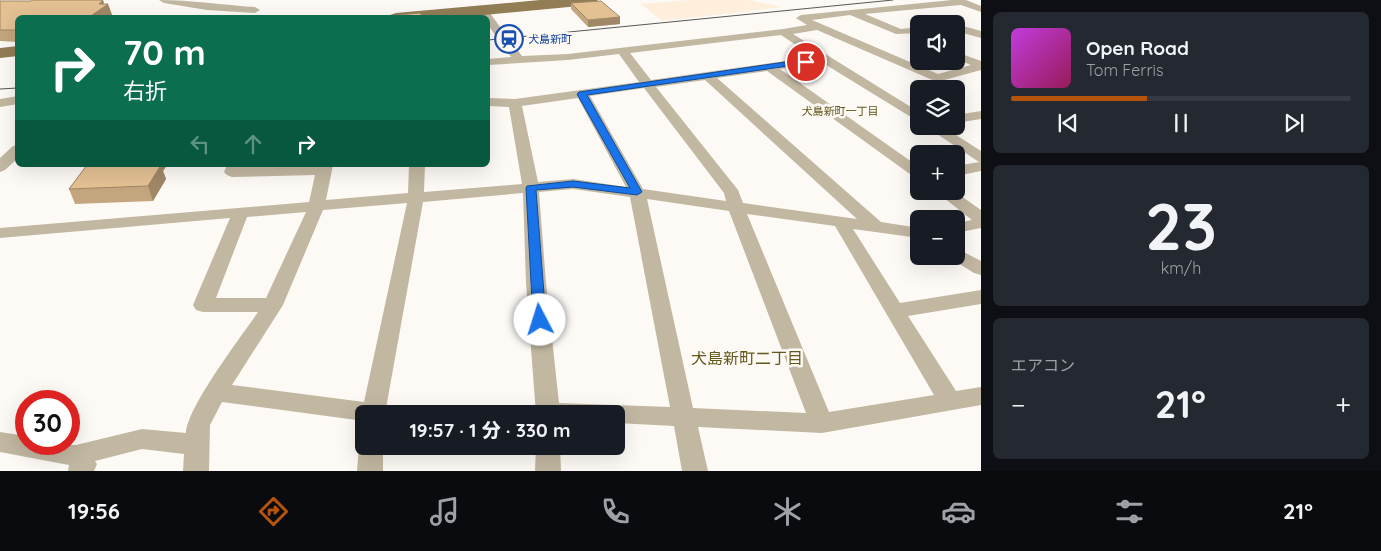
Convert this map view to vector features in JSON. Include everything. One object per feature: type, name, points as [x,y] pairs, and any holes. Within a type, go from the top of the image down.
[{"type":"main road","points":[[428,15],[590,0]]},
{"type":"main road","points":[[0,53],[15,51]]},
{"type":"street","points":[[164,0],[252,14],[263,0]]},
{"type":"street","points":[[981,8],[962,2],[800,18],[937,78],[981,66]]},
{"type":"street","points":[[482,10],[486,15]]},
{"type":"street","points":[[851,12],[910,36]]},
{"type":"street","points":[[490,21],[519,60]]},
{"type":"street","points":[[965,26],[981,24]]},
{"type":"street","points":[[490,62],[568,57],[818,27]]},
{"type":"street","points":[[965,30],[981,36]]},
{"type":"street","points":[[900,32],[910,31]]},
{"type":"street","points":[[783,32],[910,112]]},
{"type":"street","points":[[622,51],[732,193],[822,423]]},
{"type":"street","points":[[490,102],[515,103],[825,59]]},
{"type":"street","points":[[965,59],[981,66]]},
{"type":"street","points":[[770,67],[910,168]]},
{"type":"street","points":[[708,76],[875,226]]},
{"type":"street","points":[[582,94],[637,192],[695,471]]},
{"type":"street","points":[[0,103],[15,100]]},
{"type":"street","points":[[515,103],[531,188],[536,283],[547,405]]},
{"type":"street","points":[[965,118],[981,115]]},
{"type":"street","points":[[946,135],[981,158]]},
{"type":"street","points":[[0,167],[15,152]]},
{"type":"street","points":[[965,169],[981,166]]},
{"type":"street","points":[[196,471],[198,425],[216,392],[273,305],[316,207],[325,167],[232,172],[234,167]]},
{"type":"street","points":[[375,405],[416,198],[417,167]]},
{"type":"street","points":[[0,233],[240,214],[573,184],[910,232]]},
{"type":"street","points":[[956,200],[981,218]]},
{"type":"street","points":[[240,214],[203,305],[273,305]]},
{"type":"street","points":[[840,221],[950,401]]},
{"type":"street","points":[[965,226],[981,223]]},
{"type":"street","points":[[965,259],[981,269]]},
{"type":"street","points":[[895,311],[981,297]]},
{"type":"street","points":[[216,392],[355,411]]},
{"type":"street","points":[[625,414],[822,423],[981,396]]},
{"type":"street","points":[[0,442],[79,463],[142,439],[197,445]]},
{"type":"street","points":[[370,471],[371,455]]},
{"type":"street","points":[[548,455],[548,471]]},
{"type":"shaded area","points":[[689,0],[748,0],[783,7],[662,21],[641,4]]},
{"type":"building","points":[[103,0],[99,4],[108,4],[92,15],[15,15],[15,30],[0,30],[0,1]]},
{"type":"building","points":[[601,1],[620,17],[588,20],[571,3]]},
{"type":"building","points":[[420,13],[421,15],[398,15]]},
{"type":"building","points":[[86,167],[160,167],[148,186],[69,189]]},
{"type":"tram line","points":[[490,40],[893,0]]},
{"type":"tram line","points":[[0,89],[15,88]]},
{"type":"place","name":"犬島新町","points":[[509,39]]},
{"type":"district","name":"犬島新町一丁目","points":[[840,111]]},
{"type":"district","name":"犬島新町二丁目","points":[[747,358]]},
{"type":"route","points":[[540,320],[531,188],[573,184],[637,192],[582,94],[806,62]]}]
